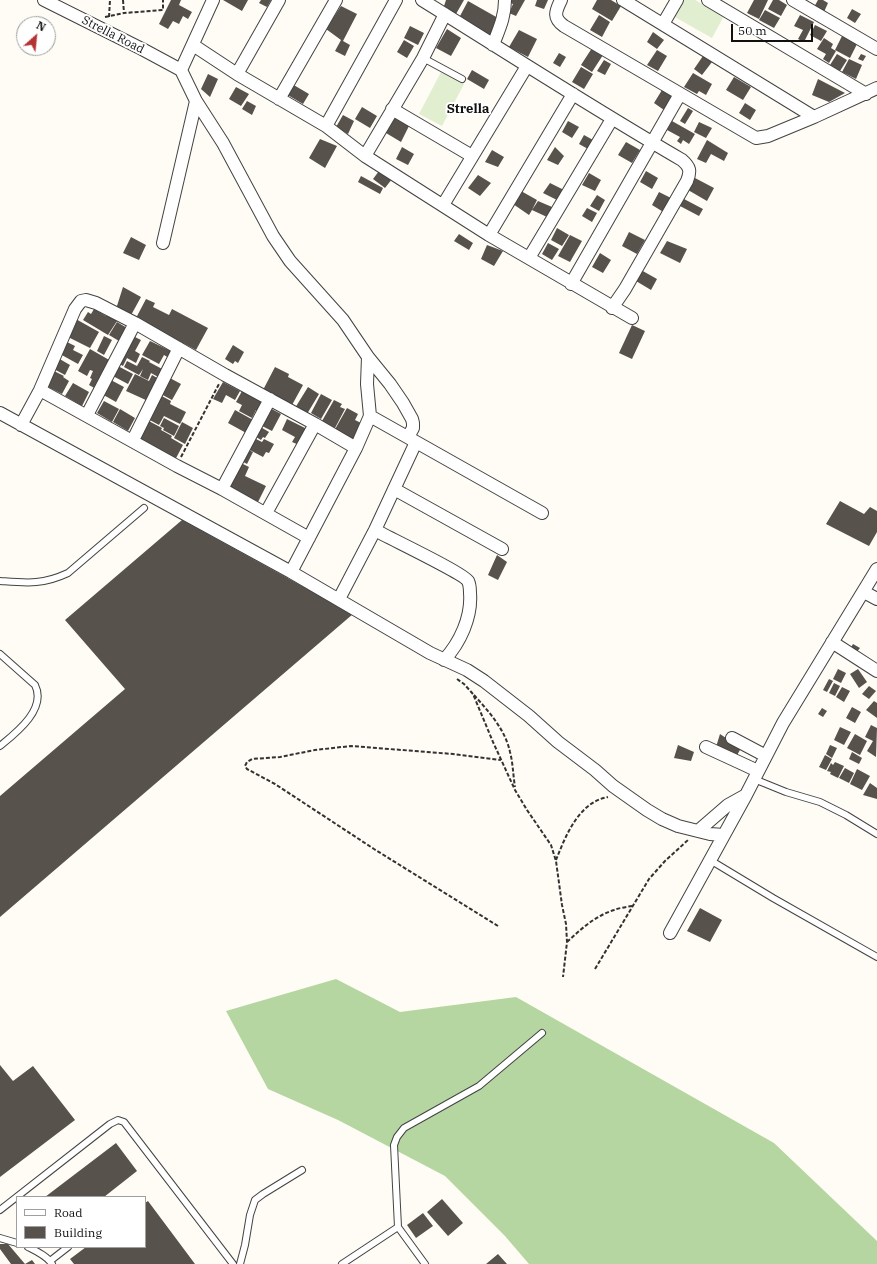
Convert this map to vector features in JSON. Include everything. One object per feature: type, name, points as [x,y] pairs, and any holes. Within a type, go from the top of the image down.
[{"type":"street","name":"Strella Road","points":[[44,0],[181,70]]},
{"type":"street","points":[[213,0],[181,70],[196,101],[223,143],[273,236],[290,261],[343,320],[368,357],[390,384],[412,419],[412,440],[394,489],[375,530],[339,599]]},
{"type":"street","points":[[237,74],[279,0]]},
{"type":"street","points":[[279,99],[336,0]]},
{"type":"street","points":[[326,126],[396,0]]},
{"type":"street","points":[[422,0],[612,119],[682,160],[688,166],[690,174],[679,196],[625,289],[612,308]]},
{"type":"street","points":[[493,45],[505,12],[505,0]]},
{"type":"street","points":[[561,0],[557,8],[556,17],[559,22],[756,138],[768,136],[814,117],[877,88]]},
{"type":"street","points":[[624,0],[814,117]]},
{"type":"street","points":[[663,24],[677,0]]},
{"type":"street","points":[[708,0],[866,94]]},
{"type":"street","points":[[793,0],[877,49]]},
{"type":"street","points":[[366,156],[423,58],[445,14]]},
{"type":"street","points":[[193,45],[237,74],[326,126],[366,156],[489,235],[612,308],[632,318]]},
{"type":"street","points":[[443,205],[527,66]]},
{"type":"street","points":[[489,235],[573,94]]},
{"type":"street","points":[[571,284],[680,94]]},
{"type":"street","points":[[162,243],[196,101]]},
{"type":"street","points":[[392,109],[472,156]]},
{"type":"street","points":[[529,258],[612,119]]},
{"type":"street","points":[[21,425],[40,390],[75,309],[81,301],[86,300],[96,303],[136,323],[225,375],[356,448]]},
{"type":"street","points":[[87,416],[136,323]]},
{"type":"street","points":[[133,440],[179,348]]},
{"type":"street","points":[[291,572],[356,448],[370,416],[368,357]]},
{"type":"street","points":[[40,390],[309,538]]},
{"type":"street","points":[[222,489],[270,399]]},
{"type":"street","points":[[0,413],[291,572],[430,653],[467,670],[498,691],[558,742],[627,796],[662,819],[678,826],[710,834],[724,835]]},
{"type":"street","points":[[370,416],[542,513]]},
{"type":"street","points":[[266,513],[315,424]]},
{"type":"street","points":[[394,489],[502,549]]},
{"type":"street","points":[[375,530],[446,567],[468,581],[470,585],[470,605],[466,622],[458,641],[450,654],[444,660]]},
{"type":"street","points":[[670,933],[746,795],[783,723],[877,569]]},
{"type":"street","points":[[864,592],[877,599]]},
{"type":"street","points":[[832,642],[877,671]]},
{"type":"street","points":[[732,738],[766,756]]},
{"type":"street","points":[[706,747],[756,775]]},
{"type":"street","points":[[698,831],[728,805],[746,795]]},
{"type":"lane","points":[[423,58],[462,79]]},
{"type":"lane","points":[[0,581],[39,583],[68,573],[144,508]]},
{"type":"lane","points":[[0,654],[35,685],[38,690],[38,697],[26,723],[19,731],[0,746]]},
{"type":"lane","points":[[756,775],[786,792],[820,802],[846,815],[877,834]]},
{"type":"lane","points":[[710,860],[772,898],[877,957]]},
{"type":"lane","points":[[425,1264],[398,1228],[394,1144],[397,1137],[404,1128],[479,1086],[542,1033]]},
{"type":"lane","points":[[18,1196],[110,1124],[118,1120],[124,1122],[233,1264]]},
{"type":"lane","points":[[240,1264],[250,1215],[255,1200],[302,1170]]},
{"type":"lane","points":[[0,1210],[16,1197]]},
{"type":"lane","points":[[342,1264],[398,1228]]},
{"type":"lane","points":[[0,1238],[16,1243]]},
{"type":"lane","points":[[30,1248],[51,1263],[67,1248]]},
{"type":"path","points":[[109,16],[110,0]]},
{"type":"path","points":[[122,0],[124,13]]},
{"type":"path","points":[[98,27],[97,18],[124,13],[163,10],[163,0]]},
{"type":"path","points":[[177,466],[225,375]]},
{"type":"path","points":[[454,677],[464,684],[488,710],[505,736],[510,752],[515,790]]},
{"type":"path","points":[[473,694],[515,790],[551,845],[556,861],[566,924],[567,942],[563,977]]},
{"type":"path","points":[[498,926],[374,849],[282,788],[247,769],[246,766],[247,762],[252,759],[280,757],[315,750],[351,746],[453,754],[501,760]]},
{"type":"path","points":[[556,861],[564,839],[575,820],[585,809],[595,801],[607,797],[627,796]]},
{"type":"path","points":[[595,969],[649,879],[665,861],[698,831]]},
{"type":"path","points":[[567,942],[583,926],[601,915],[614,909],[632,906]]},
{"type":"green space","points":[[682,0],[695,0],[724,16],[712,38],[673,16]]},
{"type":"green space","points":[[441,72],[464,84],[442,126],[419,114]]},
{"type":"green space","points":[[336,979],[400,1012],[516,997],[774,1143],[877,1241],[877,1264],[529,1264],[505,1236],[445,1176],[338,1120],[268,1089],[226,1011]]},
{"type":"building","points":[[171,0],[181,0],[179,5],[192,12],[188,19],[183,16],[179,24],[173,21],[168,29],[159,24]]},
{"type":"building","points":[[223,0],[248,0],[242,11]]},
{"type":"building","points":[[261,0],[271,0],[267,7],[259,3]]},
{"type":"building","points":[[446,0],[464,0],[456,14],[444,6]]},
{"type":"building","points":[[525,0],[516,16],[509,13],[513,4],[507,1]]},
{"type":"building","points":[[537,0],[548,0],[544,9],[535,6]]},
{"type":"building","points":[[597,0],[611,0],[621,6],[612,21],[592,9]]},
{"type":"building","points":[[754,0],[768,0],[759,19],[747,13]]},
{"type":"building","points":[[773,0],[779,0],[787,5],[781,16],[768,9]]},
{"type":"building","points":[[818,0],[823,0],[828,3],[824,12],[814,7]]},
{"type":"building","points":[[468,1],[498,18],[490,36],[460,16]]},
{"type":"building","points":[[341,6],[357,14],[343,41],[350,45],[345,56],[335,51],[341,40],[326,29]]},
{"type":"building","points":[[852,9],[861,14],[855,23],[847,18]]},
{"type":"building","points":[[765,10],[780,18],[774,28],[759,20]]},
{"type":"building","points":[[599,15],[610,22],[602,37],[590,30]]},
{"type":"building","points":[[800,15],[814,22],[804,42],[798,39],[803,30],[794,26]]},
{"type":"building","points":[[815,25],[827,31],[821,41],[810,35]]},
{"type":"building","points":[[410,26],[424,33],[418,45],[404,38]]},
{"type":"building","points":[[447,29],[461,38],[451,56],[436,48]]},
{"type":"building","points":[[519,30],[537,39],[528,57],[509,47]]},
{"type":"building","points":[[653,32],[664,40],[657,49],[647,42]]},
{"type":"building","points":[[842,36],[857,44],[850,58],[835,50]]},
{"type":"building","points":[[824,38],[833,44],[831,48],[836,51],[829,63],[823,59],[826,54],[817,49]]},
{"type":"building","points":[[404,40],[414,46],[407,58],[397,52]]},
{"type":"building","points":[[592,48],[603,55],[592,72],[581,65]]},
{"type":"building","points":[[657,50],[667,56],[658,71],[647,65]]},
{"type":"building","points":[[559,53],[566,57],[560,67],[553,63]]},
{"type":"building","points":[[837,54],[847,60],[840,71],[830,65]]},
{"type":"building","points":[[861,54],[866,56],[863,61],[858,59]]},
{"type":"building","points":[[703,56],[712,62],[702,75],[694,69]]},
{"type":"building","points":[[849,59],[862,65],[856,79],[842,72]]},
{"type":"building","points":[[604,60],[611,64],[605,75],[597,71]]},
{"type":"building","points":[[581,67],[593,74],[584,89],[572,82]]},
{"type":"building","points":[[472,70],[489,80],[484,89],[467,79]]},
{"type":"building","points":[[693,73],[712,84],[706,95],[699,91],[697,94],[684,87]]},
{"type":"building","points":[[208,74],[218,79],[210,97],[201,89]]},
{"type":"building","points":[[734,77],[751,87],[743,100],[726,90]]},
{"type":"building","points":[[818,79],[845,93],[829,102],[812,95]]},
{"type":"building","points":[[292,84],[309,94],[303,104],[286,94]]},
{"type":"building","points":[[236,87],[249,94],[241,106],[229,99]]},
{"type":"building","points":[[662,90],[675,98],[664,110],[654,103]]},
{"type":"building","points":[[247,101],[256,106],[252,115],[242,109]]},
{"type":"building","points":[[745,103],[756,110],[750,120],[739,113]]},
{"type":"building","points":[[362,107],[377,116],[370,128],[355,119]]},
{"type":"building","points":[[688,108],[693,111],[685,124],[680,121]]},
{"type":"building","points":[[343,115],[354,121],[348,134],[336,127]]},
{"type":"building","points":[[395,118],[409,126],[401,142],[386,133]]},
{"type":"building","points":[[568,121],[579,127],[572,138],[562,132]]},
{"type":"building","points":[[672,121],[695,134],[689,144],[683,140],[681,144],[677,141],[680,137],[667,130]]},
{"type":"building","points":[[699,122],[712,128],[706,138],[694,132]]},
{"type":"building","points":[[584,135],[593,140],[588,149],[579,144]]},
{"type":"building","points":[[320,139],[337,146],[325,168],[309,158]]},
{"type":"building","points":[[707,140],[728,153],[724,161],[711,154],[706,163],[697,159]]},
{"type":"building","points":[[626,142],[640,150],[632,163],[618,155]]},
{"type":"building","points":[[402,147],[414,154],[408,165],[396,159]]},
{"type":"building","points":[[555,147],[564,156],[558,165],[547,160]]},
{"type":"building","points":[[492,150],[504,157],[498,167],[485,162]]},
{"type":"building","points":[[379,171],[392,179],[385,188],[373,179]]},
{"type":"building","points":[[646,171],[658,178],[652,189],[640,182]]},
{"type":"building","points":[[589,173],[601,180],[595,191],[582,185]]},
{"type":"building","points":[[478,175],[491,183],[480,196],[468,188]]},
{"type":"building","points":[[361,176],[383,188],[380,194],[358,182]]},
{"type":"building","points":[[695,178],[714,188],[707,201],[688,190]]},
{"type":"building","points":[[550,183],[564,190],[559,201],[543,193]]},
{"type":"building","points":[[521,191],[537,200],[529,215],[513,204]]},
{"type":"building","points":[[659,192],[673,199],[665,213],[652,205]]},
{"type":"building","points":[[597,195],[605,200],[599,211],[590,206]]},
{"type":"building","points":[[684,199],[703,209],[699,216],[680,206]]},
{"type":"building","points":[[538,201],[552,207],[547,217],[532,210]]},
{"type":"building","points":[[587,208],[597,213],[592,222],[582,216]]},
{"type":"building","points":[[557,228],[569,235],[562,246],[551,240]]},
{"type":"building","points":[[629,232],[645,240],[637,254],[622,246]]},
{"type":"building","points":[[459,234],[473,243],[469,250],[454,241]]},
{"type":"building","points":[[570,235],[582,241],[570,262],[558,256]]},
{"type":"building","points":[[131,237],[146,245],[139,260],[123,253]]},
{"type":"building","points":[[667,241],[687,249],[680,263],[660,253]]},
{"type":"building","points":[[548,243],[559,249],[552,260],[542,254]]},
{"type":"building","points":[[487,245],[503,251],[494,266],[481,259]]},
{"type":"building","points":[[600,253],[611,260],[603,273],[592,267]]},
{"type":"building","points":[[641,270],[657,279],[651,290],[636,281]]},
{"type":"building","points":[[123,287],[141,297],[130,317],[116,309]]},
{"type":"building","points":[[146,299],[155,303],[153,307],[169,315],[172,309],[208,328],[196,350],[136,318]]},
{"type":"building","points":[[94,309],[106,316],[109,312],[119,318],[108,335],[83,320],[88,312],[91,314]]},
{"type":"building","points":[[74,318],[99,332],[90,348],[66,336]]},
{"type":"building","points":[[117,322],[127,328],[119,341],[109,335]]},
{"type":"building","points":[[632,325],[645,331],[632,359],[619,353]]},
{"type":"building","points":[[138,330],[135,337],[141,340],[135,351],[140,354],[136,363],[127,358],[123,366],[116,362]]},
{"type":"building","points":[[104,336],[112,340],[104,355],[97,351]]},
{"type":"building","points":[[150,341],[173,352],[169,358],[164,355],[159,364],[142,355]]},
{"type":"building","points":[[67,342],[75,346],[73,350],[83,355],[78,364],[60,354]]},
{"type":"building","points":[[233,345],[244,352],[238,363],[235,361],[233,364],[225,359]]},
{"type":"building","points":[[90,349],[111,361],[96,389],[89,385],[92,379],[90,378],[93,371],[90,370],[87,376],[78,371]]},
{"type":"building","points":[[142,357],[164,370],[160,378],[151,373],[148,380],[140,376],[143,369],[139,375],[124,367],[127,361],[137,366]]},
{"type":"building","points":[[58,358],[70,365],[65,375],[52,368]]},
{"type":"building","points":[[116,365],[133,374],[128,384],[111,375]]},
{"type":"building","points":[[275,367],[289,374],[288,377],[303,385],[292,405],[263,390]]},
{"type":"building","points":[[52,370],[64,376],[63,377],[69,381],[62,394],[44,385]]},
{"type":"building","points":[[135,374],[149,381],[152,375],[159,379],[148,401],[126,391]]},
{"type":"building","points":[[168,377],[181,384],[172,400],[159,393]]},
{"type":"building","points":[[109,379],[124,387],[116,402],[100,393]]},
{"type":"building","points":[[223,382],[240,391],[235,400],[226,395],[222,403],[213,399]]},
{"type":"building","points":[[73,383],[89,392],[82,406],[65,396]]},
{"type":"building","points":[[308,387],[319,394],[307,414],[295,408]]},
{"type":"building","points":[[242,391],[263,401],[258,411],[256,410],[252,418],[239,411],[242,405],[236,402]]},
{"type":"building","points":[[158,394],[171,401],[170,404],[186,412],[180,424],[164,416],[159,425],[146,418]]},
{"type":"building","points":[[321,394],[332,400],[321,419],[311,413]]},
{"type":"building","points":[[334,400],[342,404],[340,407],[345,409],[335,428],[322,421]]},
{"type":"building","points":[[104,401],[119,409],[112,422],[97,413]]},
{"type":"building","points":[[268,407],[281,414],[272,431],[258,424]]},
{"type":"building","points":[[347,408],[358,414],[355,420],[363,424],[353,442],[334,431]]},
{"type":"building","points":[[120,409],[135,418],[128,431],[113,422]]},
{"type":"building","points":[[235,410],[255,421],[248,434],[228,423]]},
{"type":"building","points":[[164,418],[179,426],[174,436],[163,430],[164,428],[160,426]]},
{"type":"building","points":[[145,419],[162,428],[161,430],[172,436],[171,438],[183,445],[175,460],[135,439]]},
{"type":"building","points":[[287,419],[309,430],[299,445],[292,442],[295,437],[282,430]]},
{"type":"building","points":[[182,422],[193,428],[185,444],[174,438]]},
{"type":"building","points":[[259,426],[269,432],[265,438],[263,437],[261,440],[253,435]]},
{"type":"building","points":[[252,437],[262,442],[264,439],[274,444],[269,453],[266,452],[263,457],[246,448]]},
{"type":"building","points":[[246,449],[253,452],[247,464],[240,460]]},
{"type":"building","points":[[239,462],[249,467],[245,476],[266,486],[258,502],[227,486]]},
{"type":"building","points":[[840,501],[864,514],[870,507],[877,511],[877,532],[869,546],[826,524]]},
{"type":"building","points":[[182,520],[353,614],[0,917],[0,796],[125,689],[65,620]]},
{"type":"building","points":[[497,555],[507,562],[498,580],[488,575]]},
{"type":"building","points":[[853,644],[860,648],[856,653],[850,649]]},
{"type":"building","points":[[838,669],[846,673],[841,683],[833,679]]},
{"type":"building","points":[[858,669],[867,682],[859,688],[850,674]]},
{"type":"building","points":[[829,679],[833,681],[827,692],[823,690]]},
{"type":"building","points":[[834,683],[840,686],[835,696],[829,693]]},
{"type":"building","points":[[869,686],[876,691],[869,699],[862,694]]},
{"type":"building","points":[[842,687],[850,691],[844,702],[836,697]]},
{"type":"building","points":[[874,701],[877,703],[877,718],[866,710]]},
{"type":"building","points":[[852,707],[861,712],[855,723],[846,718]]},
{"type":"building","points":[[822,708],[827,711],[823,717],[818,714]]},
{"type":"building","points":[[871,725],[877,728],[876,757],[867,751],[873,741],[865,737]]},
{"type":"building","points":[[840,727],[851,732],[844,745],[834,740]]},
{"type":"building","points":[[720,734],[741,748],[735,759],[716,747]]},
{"type":"building","points":[[855,734],[867,741],[860,755],[847,748]]},
{"type":"building","points":[[678,745],[694,752],[691,761],[674,758]]},
{"type":"building","points":[[830,745],[837,748],[832,758],[826,754]]},
{"type":"building","points":[[852,752],[862,758],[859,764],[849,759]]},
{"type":"building","points":[[825,755],[832,759],[826,770],[819,767]]},
{"type":"building","points":[[835,762],[844,766],[838,778],[830,774],[831,772],[827,771],[831,763],[833,765]]},
{"type":"building","points":[[845,768],[854,773],[849,783],[839,778]]},
{"type":"building","points":[[857,769],[870,776],[862,790],[850,784]]},
{"type":"building","points":[[870,783],[877,788],[877,799],[863,795]]},
{"type":"building","points":[[700,908],[722,920],[710,942],[687,931]]},
{"type":"building","points":[[0,1065],[13,1081],[33,1066],[75,1120],[0,1177]]},
{"type":"building","points":[[116,1143],[137,1171],[105,1196],[46,1196]]},
{"type":"building","points":[[442,1199],[463,1223],[448,1236],[427,1212]]},
{"type":"building","points":[[148,1201],[195,1264],[74,1264],[70,1259],[85,1248],[146,1248],[146,1202]]},
{"type":"building","points":[[423,1213],[433,1226],[416,1238],[407,1225]]},
{"type":"building","points":[[0,1244],[8,1244],[25,1264],[11,1264],[0,1249]]},
{"type":"building","points":[[498,1254],[507,1264],[486,1264]]},
{"type":"building","points":[[32,1260],[35,1264],[25,1264]]},
{"type":"district","name":"Strella","points":[[468,109]]}]
